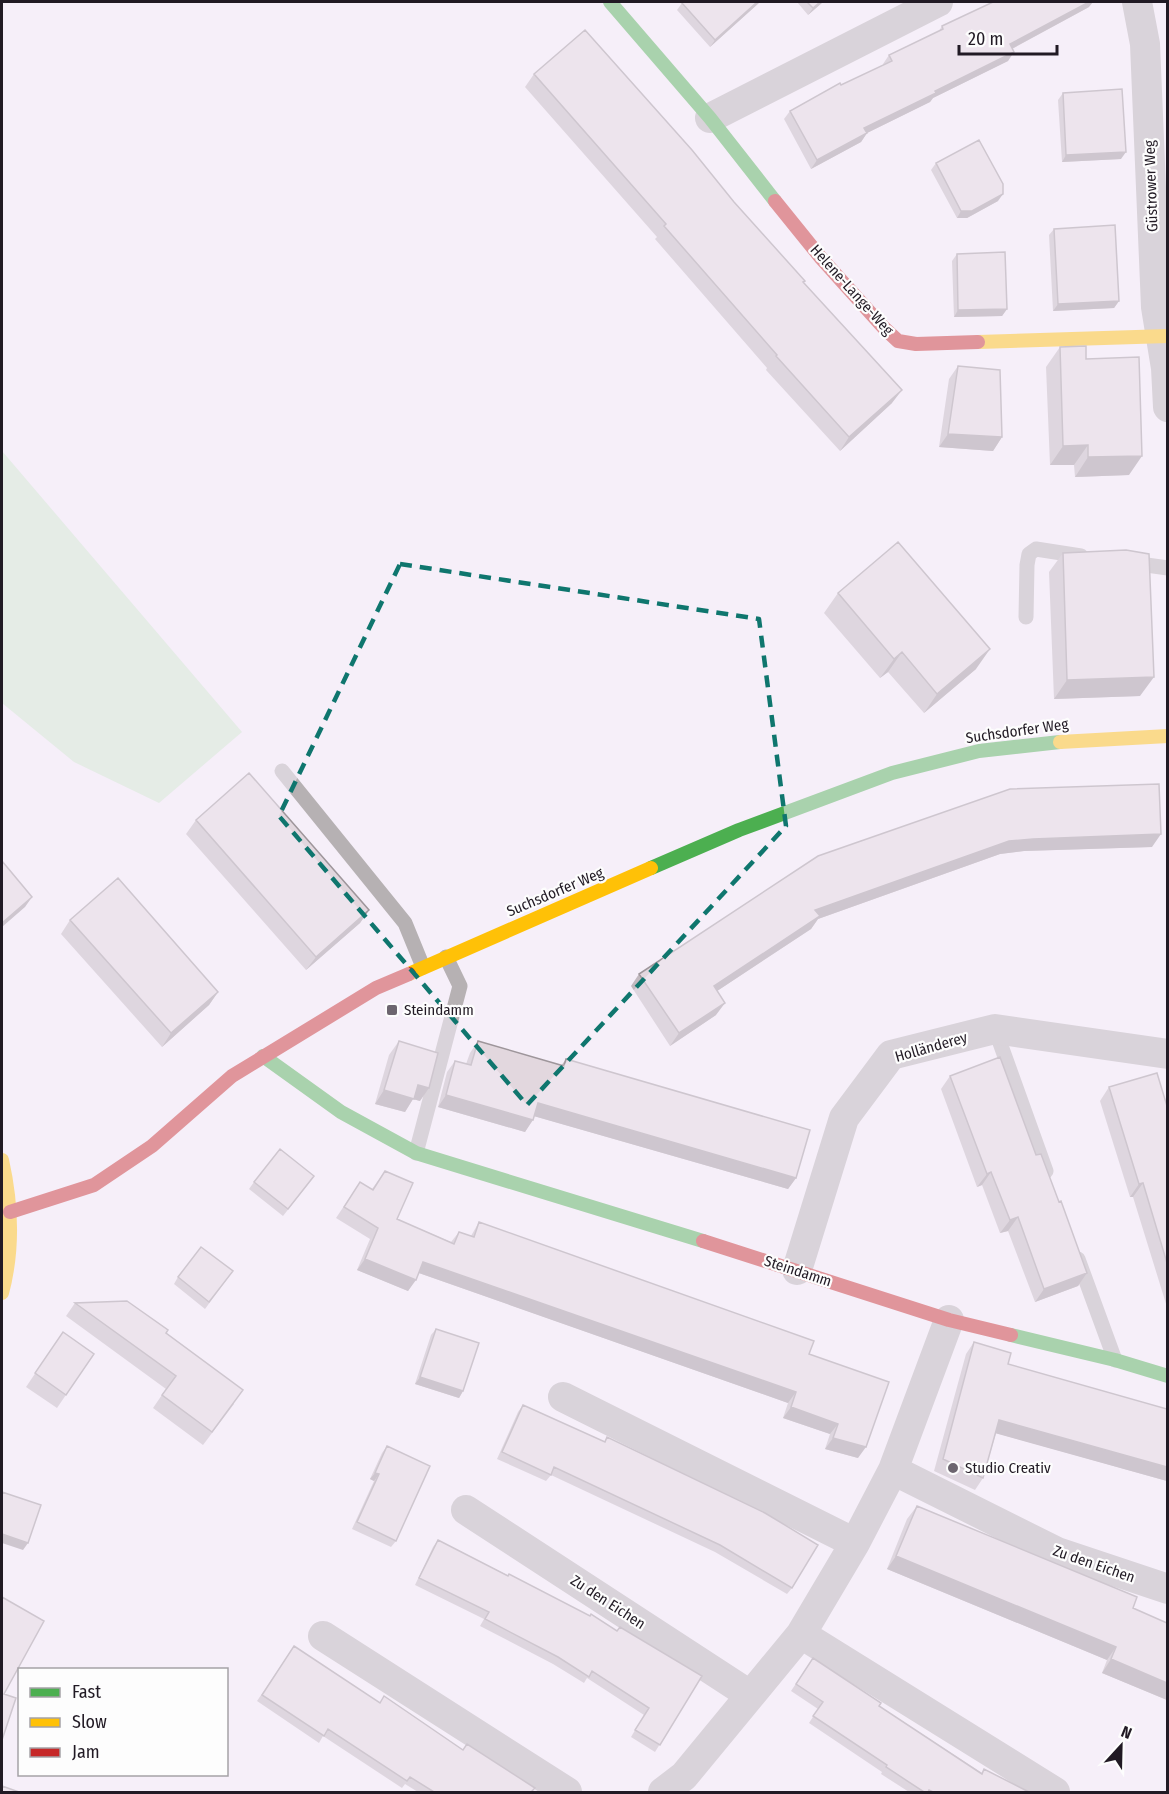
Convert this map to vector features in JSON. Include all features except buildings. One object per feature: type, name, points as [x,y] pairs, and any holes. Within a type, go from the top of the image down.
[{"type":"street","name":"Helene-Lange-Weg","points":[[610,2],[710,118],[821,258],[898,341],[916,345],[1164,336]]},
{"type":"street","points":[[710,118],[938,2]]},
{"type":"street","name":"Güstrower Weg","points":[[1137,2],[1145,45],[1156,307],[1164,336],[1167,407]]},
{"type":"street","name":"Suchsdorfer Weg","points":[[10,1212],[94,1185],[152,1146],[232,1076],[376,988],[739,830],[892,773],[979,751],[1075,740],[1167,736]]},
{"type":"street","name":"Holländerey","points":[[797,1270],[844,1118],[891,1055],[995,1029],[1167,1054]]},
{"type":"street","name":"Steindamm","points":[[263,1056],[341,1112],[416,1154],[797,1270],[949,1320],[1115,1360],[1167,1376]]},
{"type":"street","points":[[2,1160],[10,1212],[8,1267],[2,1293]]},
{"type":"street","points":[[684,1787],[750,1695],[801,1634],[855,1543],[893,1470],[949,1320]]},
{"type":"street","points":[[563,1397],[855,1543]]},
{"type":"street","name":"Zu den Eichen","points":[[893,1470],[1057,1552],[1167,1589]]},
{"type":"street","name":"Zu den Eichen","points":[[466,1510],[750,1695]]},
{"type":"street","points":[[801,1634],[1055,1792]]},
{"type":"street","points":[[323,1636],[567,1792]]},
{"type":"lane","points":[[1026,617],[1027,565],[1029,554],[1036,549],[1167,568]]},
{"type":"lane","points":[[282,771],[405,923],[423,967]]},
{"type":"lane","points":[[416,1154],[460,986],[446,957]]},
{"type":"lane","points":[[995,1029],[1051,1183]]},
{"type":"lane","points":[[1075,1250],[1115,1360]]},
{"type":"highlighted area","points":[[400,564],[759,619],[786,826],[527,1105],[279,816]]},
{"type":"green space","points":[[2,451],[242,732],[159,803],[74,762],[2,703]]},
{"type":"traffic: fast","points":[[610,2],[710,118],[775,201]]},
{"type":"traffic: fast","points":[[651,868],[739,830],[892,773],[979,751],[1060,742]]},
{"type":"traffic: fast","points":[[263,1056],[341,1112],[416,1153],[703,1241]]},
{"type":"traffic: fast","points":[[1011,1335],[1115,1360],[1168,1376]]},
{"type":"traffic: slow","points":[[978,342],[1168,336]]},
{"type":"traffic: slow","points":[[1060,742],[1168,736]]},
{"type":"traffic: slow","points":[[409,974],[651,868]]},
{"type":"traffic: slow","points":[[2,1160],[10,1210],[10,1243],[2,1293]]},
{"type":"traffic: jam","points":[[775,201],[821,258],[898,341],[916,344],[978,342]]},
{"type":"traffic: jam","points":[[10,1212],[94,1185],[152,1146],[232,1076],[376,988],[409,974]]},
{"type":"traffic: jam","points":[[703,1241],[949,1320],[1011,1335]]},
{"type":"place","name":"Steindamm","points":[[392,1010]]},
{"type":"place","name":"Studio Creativ","points":[[953,1468]]}]
